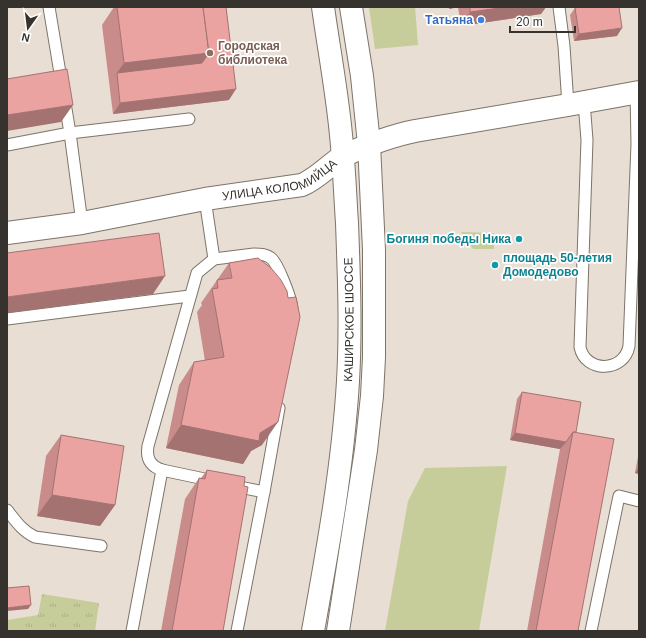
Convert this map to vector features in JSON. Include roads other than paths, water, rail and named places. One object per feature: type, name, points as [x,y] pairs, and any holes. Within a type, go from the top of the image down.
[{"type":"main road","name":"КАШИРСКОЕ ШОССЕ","points":[[313,631],[334,503],[346,411],[349,341],[349,282],[343,156],[337,99],[323,7]]},
{"type":"main road","name":"КАШИРСКОЕ ШОССЕ","points":[[338,631],[366,450],[372,396],[374,357],[375,277],[369,144],[362,76],[351,7]]},
{"type":"main road","name":"УЛИЦА КОЛОМИЙЦА","points":[[7,233],[82,223],[205,199],[302,185],[316,178],[343,156],[369,144],[403,133],[638,92]]},
{"type":"lane","points":[[49,7],[70,134],[82,223]]},
{"type":"lane","points":[[559,7],[564,46],[576,104],[587,140],[580,347],[588,361],[594,364],[607,366],[620,362],[628,352],[629,346],[638,144],[638,92]]},
{"type":"lane","points":[[7,145],[70,134],[189,119]]},
{"type":"lane","points":[[205,199],[214,259]]},
{"type":"lane","points":[[264,492],[157,469],[152,465],[148,458],[147,451],[197,273],[214,259],[254,254],[267,256],[273,259],[279,269],[292,304],[291,319]]},
{"type":"lane","points":[[7,319],[190,296]]},
{"type":"lane","points":[[238,631],[281,401]]},
{"type":"lane","points":[[132,631],[162,470]]},
{"type":"lane","points":[[591,631],[619,496],[639,501]]},
{"type":"lane","points":[[7,510],[21,528],[35,537],[101,546]]},
{"type":"place","name":"Татьяна","points":[[481,20]]},
{"type":"place","name":"Городская библиотека","points":[[210,53]]},
{"type":"place","name":"Богиня победы Ника","points":[[519,239]]},
{"type":"place","name":"площадь 50-летия Домодедово","points":[[495,265]]}]
